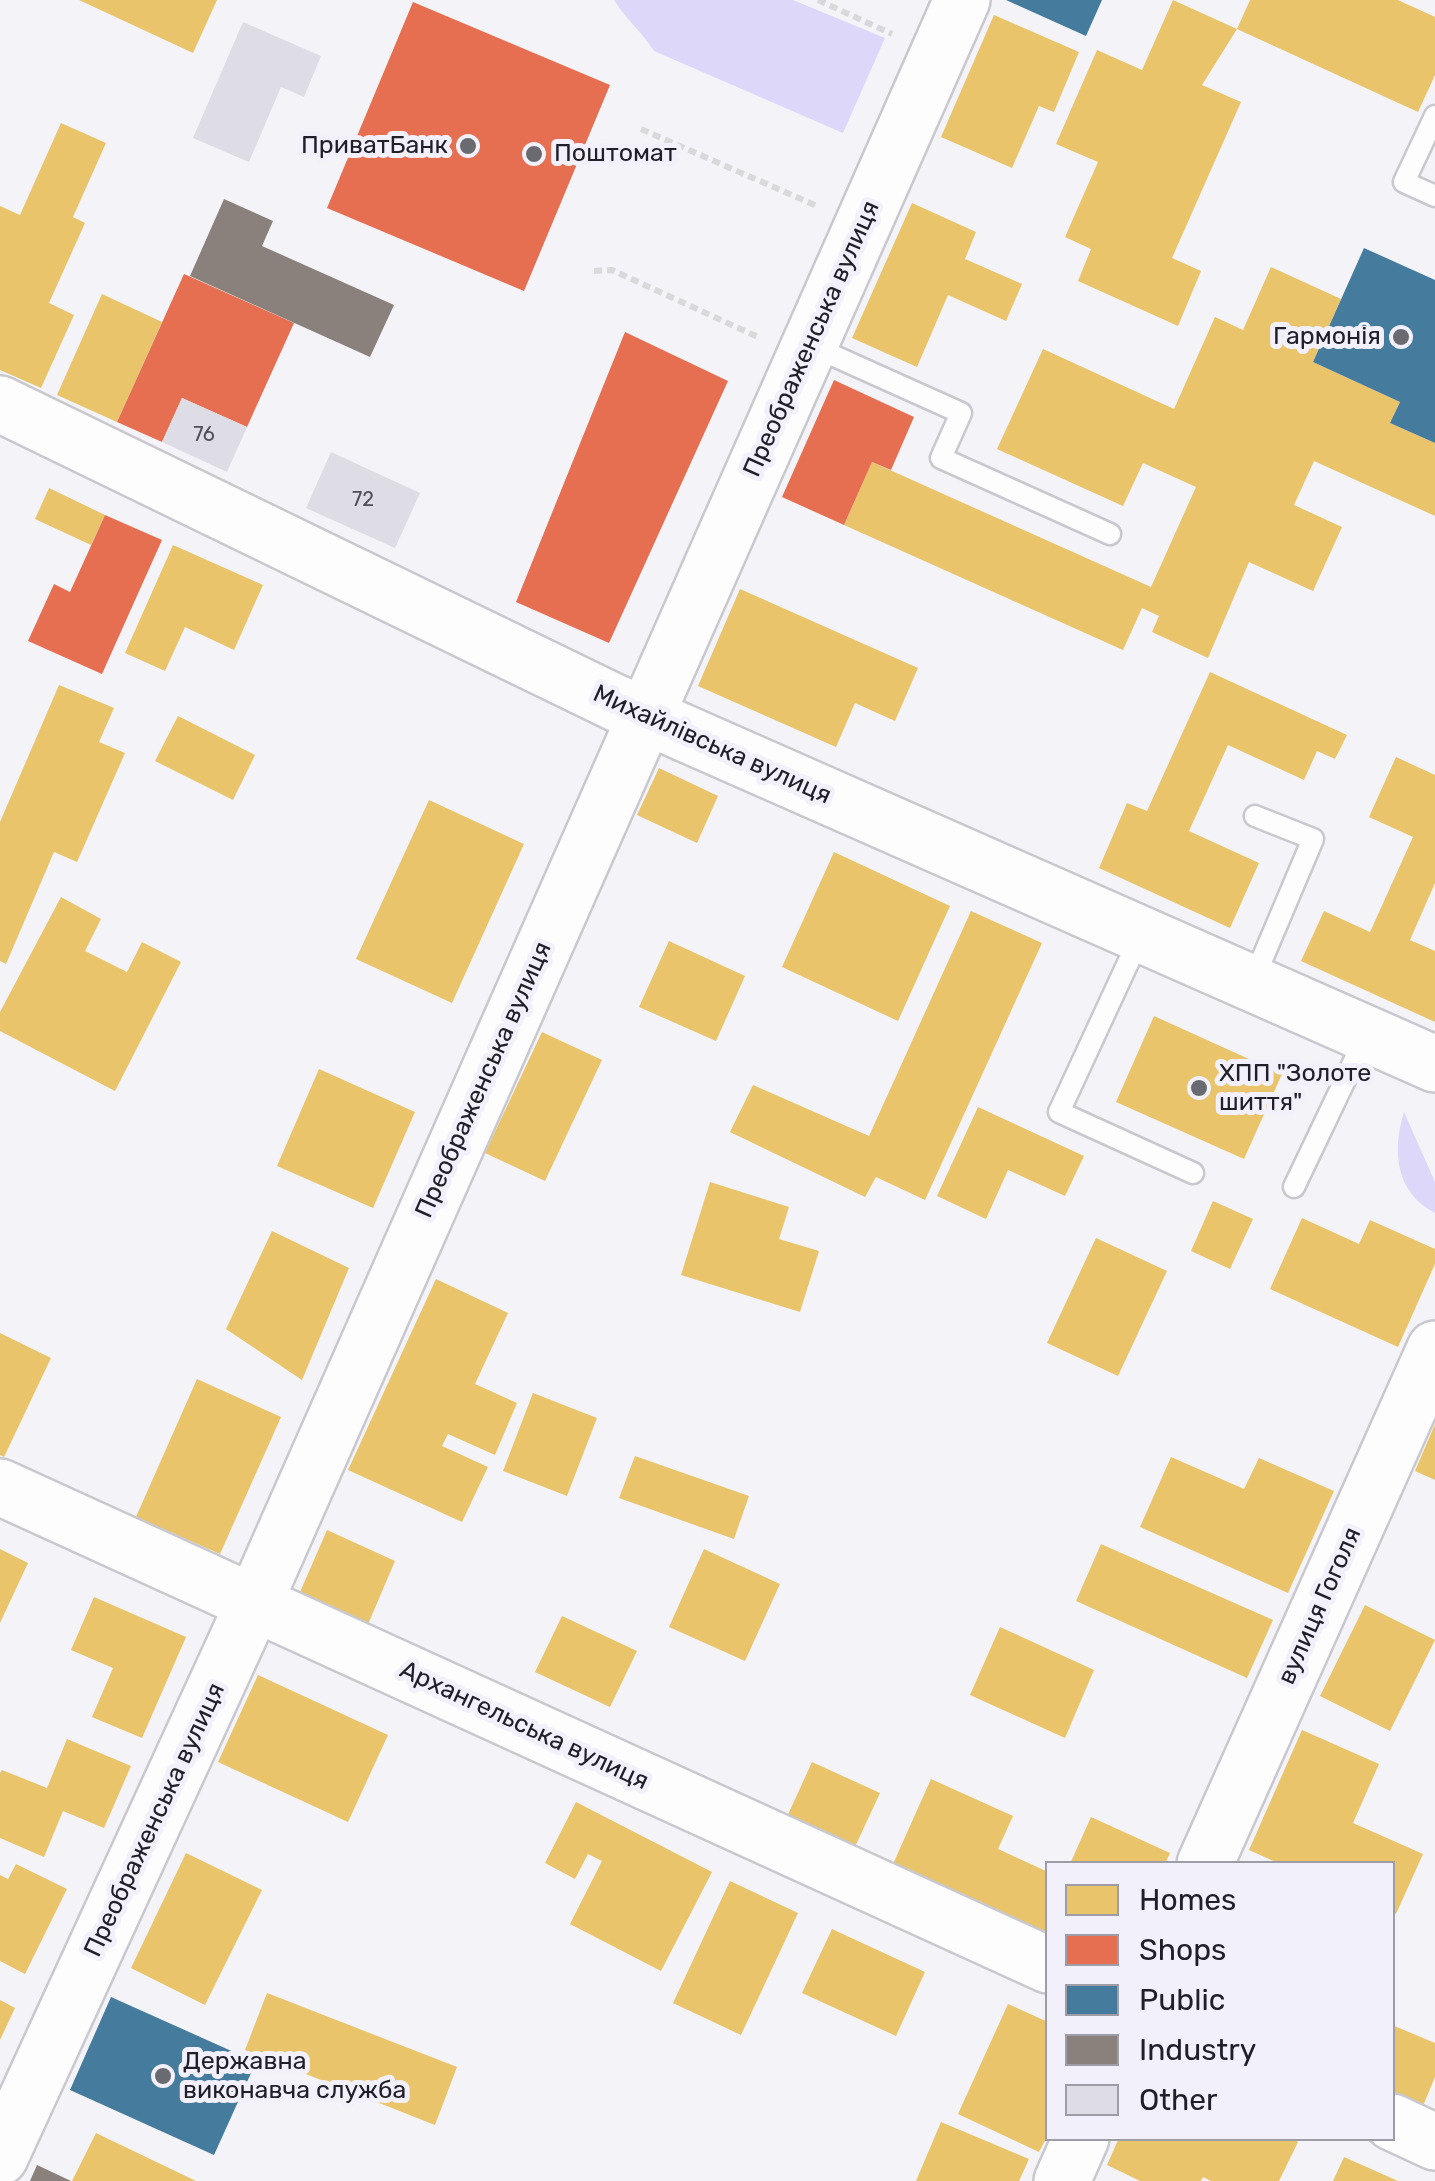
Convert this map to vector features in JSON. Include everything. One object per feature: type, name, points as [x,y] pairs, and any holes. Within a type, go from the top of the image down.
[{"type":"main road","name":"Преображенська вулиця","points":[[0,2157],[254,1603],[646,715],[785,341],[962,0]]},
{"type":"main road","name":"Михайлівська вулиця","points":[[0,404],[646,715],[1435,1064]]},
{"type":"main road","name":"вулиця Гоголя","points":[[1206,1861],[1435,1349]]},
{"type":"main road","name":"Архангельська вулиця","points":[[0,1487],[1045,1964]]},
{"type":"main road","points":[[1395,2123],[1435,2142]]},
{"type":"main road","points":[[1062,2181],[1080,2141]]},
{"type":"lane","points":[[1435,116],[1404,182],[1435,196]]},
{"type":"lane","points":[[785,341],[961,412],[940,458],[1110,534]]},
{"type":"lane","points":[[1252,983],[1313,839],[1255,816]]},
{"type":"lane","points":[[1140,935],[1058,1112],[1193,1173]]},
{"type":"lane","points":[[1294,1187],[1367,1034]]},
{"type":"path","points":[[818,0],[907,41]]},
{"type":"path","points":[[641,129],[818,206]]},
{"type":"path","points":[[594,271],[612,270],[785,341]]},
{"type":"shaded area","points":[[614,0],[793,0],[885,38],[843,133],[654,51]]},
{"type":"shaded area","points":[[1404,1112],[1435,1182],[1435,1213],[1412,1194],[1400,1169],[1398,1141]]},
{"type":"building: Homes","points":[[79,0],[217,0],[193,53]]},
{"type":"building: Homes","points":[[1173,0],[1237,29],[1202,85],[1241,102],[1172,258],[1201,271],[1178,326],[1078,281],[1091,249],[1065,237],[1098,162],[1056,144],[1097,50],[1142,70]]},
{"type":"building: Homes","points":[[1250,0],[1398,0],[1435,17],[1435,75],[1418,112],[1237,29]]},
{"type":"building: Homes","points":[[994,15],[1079,52],[1054,112],[1039,106],[1012,168],[941,137]]},
{"type":"building: Homes","points":[[61,123],[106,143],[73,217],[85,223],[49,303],[74,315],[41,388],[0,370],[0,206],[20,215]]},
{"type":"building: Homes","points":[[912,203],[976,232],[965,259],[1022,284],[1006,321],[948,295],[917,367],[852,338]]},
{"type":"building: Homes","points":[[1271,267],[1341,299],[1313,362],[1400,402],[1390,423],[1435,443],[1435,516],[1314,461],[1294,505],[1342,527],[1313,591],[1249,562],[1208,658],[1152,632],[1159,616],[1142,608],[1123,650],[844,525],[872,462],[1151,587],[1196,487],[1143,463],[1123,506],[997,449],[1043,349],[1174,409],[1215,317],[1243,330]]},
{"type":"building: Homes","points":[[102,294],[162,322],[117,422],[57,395]]},
{"type":"building: Homes","points":[[49,488],[105,515],[91,545],[35,519]]},
{"type":"building: Homes","points":[[173,545],[263,585],[234,650],[185,627],[165,671],[125,653]]},
{"type":"building: Homes","points":[[740,589],[918,668],[895,721],[855,703],[836,747],[698,686]]},
{"type":"building: Homes","points":[[1210,672],[1347,735],[1335,759],[1317,751],[1304,780],[1228,745],[1189,831],[1259,863],[1230,928],[1099,868],[1127,803],[1147,811]]},
{"type":"building: Homes","points":[[59,685],[114,708],[99,742],[125,753],[77,862],[54,852],[6,964],[0,961],[0,822]]},
{"type":"building: Homes","points":[[178,716],[255,755],[233,800],[155,761]]},
{"type":"building: Homes","points":[[1396,757],[1435,775],[1435,883],[1410,940],[1435,951],[1435,1022],[1301,961],[1324,911],[1370,932],[1413,837],[1369,817]]},
{"type":"building: Homes","points":[[659,768],[718,796],[697,843],[637,815]]},
{"type":"building: Homes","points":[[429,800],[524,844],[452,1003],[356,959]]},
{"type":"building: Homes","points":[[834,852],[950,906],[898,1021],[782,967]]},
{"type":"building: Homes","points":[[61,897],[101,919],[85,951],[127,972],[142,942],[181,962],[115,1091],[0,1031],[0,1012]]},
{"type":"building: Homes","points":[[971,911],[1042,943],[925,1200],[876,1177],[865,1197],[730,1132],[753,1085],[869,1136]]},
{"type":"building: Homes","points":[[669,941],[745,976],[716,1041],[639,1007]]},
{"type":"building: Homes","name":"ХПП \"Золоте шиття\"","points":[[1154,1016],[1282,1074],[1244,1159],[1116,1102]]},
{"type":"building: Homes","points":[[542,1032],[602,1060],[545,1181],[485,1153]]},
{"type":"building: Homes","points":[[319,1069],[415,1112],[373,1208],[277,1166]]},
{"type":"building: Homes","points":[[978,1107],[1084,1156],[1065,1196],[1008,1170],[986,1219],[937,1196]]},
{"type":"building: Homes","points":[[710,1182],[789,1207],[779,1239],[819,1251],[800,1312],[681,1275]]},
{"type":"building: Homes","points":[[1213,1201],[1253,1219],[1230,1269],[1191,1251]]},
{"type":"building: Homes","points":[[1302,1218],[1359,1244],[1370,1220],[1435,1249],[1435,1264],[1398,1347],[1270,1289]]},
{"type":"building: Homes","points":[[272,1231],[349,1268],[302,1380],[226,1329]]},
{"type":"building: Homes","points":[[1096,1238],[1167,1271],[1118,1376],[1047,1343]]},
{"type":"building: Homes","points":[[436,1279],[508,1313],[475,1384],[517,1403],[495,1455],[448,1434],[442,1446],[488,1467],[462,1522],[348,1470]]},
{"type":"building: Homes","points":[[0,1333],[51,1358],[4,1457],[0,1455]]},
{"type":"building: Homes","points":[[197,1379],[281,1417],[220,1554],[136,1517]]},
{"type":"building: Homes","points":[[533,1393],[597,1418],[567,1496],[503,1471]]},
{"type":"building: Homes","points":[[1435,1424],[1435,1480],[1415,1471]]},
{"type":"building: Homes","points":[[635,1456],[749,1496],[734,1539],[619,1498]]},
{"type":"building: Homes","points":[[1171,1457],[1244,1489],[1259,1458],[1334,1491],[1288,1593],[1140,1527]]},
{"type":"building: Homes","points":[[327,1530],[395,1561],[366,1629],[297,1599]]},
{"type":"building: Homes","points":[[1101,1544],[1273,1620],[1247,1678],[1076,1601]]},
{"type":"building: Homes","points":[[0,1549],[28,1563],[0,1623]]},
{"type":"building: Homes","points":[[704,1549],[780,1584],[745,1661],[669,1627]]},
{"type":"building: Homes","points":[[94,1597],[186,1637],[142,1738],[92,1717],[113,1668],[71,1650]]},
{"type":"building: Homes","points":[[1365,1605],[1435,1640],[1390,1731],[1320,1696]]},
{"type":"building: Homes","points":[[562,1616],[637,1651],[610,1707],[535,1672]]},
{"type":"building: Homes","points":[[1000,1627],[1094,1670],[1065,1738],[970,1695]]},
{"type":"building: Homes","points":[[258,1675],[388,1735],[348,1822],[218,1762]]},
{"type":"building: Homes","points":[[1302,1730],[1379,1764],[1353,1823],[1423,1854],[1396,1914],[1395,1861],[1273,1861],[1249,1850]]},
{"type":"building: Homes","points":[[67,1739],[131,1766],[104,1828],[63,1811],[44,1857],[0,1838],[0,1773],[2,1770],[47,1788]]},
{"type":"building: Homes","points":[[812,1762],[880,1793],[854,1849],[786,1819]]},
{"type":"building: Homes","points":[[931,1779],[1013,1816],[998,1849],[1045,1871],[1045,1933],[893,1864]]},
{"type":"building: Homes","points":[[576,1802],[712,1872],[661,1971],[570,1924],[602,1861],[588,1854],[575,1879],[545,1863]]},
{"type":"building: Homes","points":[[1091,1817],[1170,1853],[1166,1861],[1071,1861]]},
{"type":"building: Homes","points":[[186,1853],[262,1890],[205,2005],[131,1968]]},
{"type":"building: Homes","points":[[16,1864],[67,1889],[25,1974],[0,1961],[0,1875],[8,1879]]},
{"type":"building: Homes","points":[[730,1881],[798,1913],[741,2035],[673,2003]]},
{"type":"building: Homes","points":[[832,1929],[925,1972],[896,2036],[802,1993]]},
{"type":"building: Homes","points":[[267,1993],[457,2067],[435,2125],[245,2050]]},
{"type":"building: Homes","points":[[0,2000],[15,2008],[0,2040]]},
{"type":"building: Homes","points":[[1008,2004],[1045,2021],[1045,2141],[1039,2152],[958,2114]]},
{"type":"building: Homes","points":[[1395,2026],[1435,2043],[1435,2077],[1420,2113],[1395,2102]]},
{"type":"building: Homes","points":[[941,2122],[1029,2159],[1019,2181],[916,2181]]},
{"type":"building: Homes","points":[[96,2133],[196,2181],[72,2181]]},
{"type":"building: Homes","points":[[1118,2141],[1298,2142],[1279,2181],[1211,2181],[1203,2177],[1201,2181],[1140,2181],[1107,2165]]},
{"type":"building: Homes","points":[[1344,2157],[1398,2181],[1333,2181]]},
{"type":"building: Shops","name":"ПриватБанк","points":[[413,2],[610,85],[524,291],[327,208]]},
{"type":"building: Shops","points":[[184,274],[294,323],[247,427],[182,398],[162,442],[117,422]]},
{"type":"building: Shops","points":[[625,332],[728,381],[609,643],[516,602]]},
{"type":"building: Shops","points":[[834,380],[914,417],[891,470],[872,462],[844,525],[782,497]]},
{"type":"building: Shops","points":[[105,515],[162,540],[102,674],[28,641],[54,584],[70,592]]},
{"type":"building: Public","points":[[1006,0],[1102,0],[1086,36]]},
{"type":"building: Public","points":[[1364,248],[1435,280],[1435,443],[1390,423],[1400,402],[1313,362]]},
{"type":"building: Public","name":"Державна виконавча служба","points":[[111,1997],[256,2062],[214,2155],[70,2090]]},
{"type":"building: Industry","points":[[224,199],[273,221],[262,246],[394,305],[370,357],[190,276]]},
{"type":"building: Industry","points":[[37,2165],[71,2181],[30,2181]]},
{"type":"building: Other","points":[[243,22],[321,56],[304,97],[281,87],[249,162],[193,138]]},
{"type":"building: Other","points":[[182,398],[247,427],[227,472],[162,442]]},
{"type":"building: Other","points":[[331,452],[420,493],[395,548],[306,508]]},
{"type":"place","name":"ПриватБанк","points":[[468,146]]},
{"type":"place","name":"Поштомат","points":[[534,154]]},
{"type":"place","name":"Гармонія","points":[[1401,337]]},
{"type":"place","name":"ХПП \"Золоте шиття\"","points":[[1199,1088]]},
{"type":"place","name":"Державна виконавча служба","points":[[163,2076]]}]
